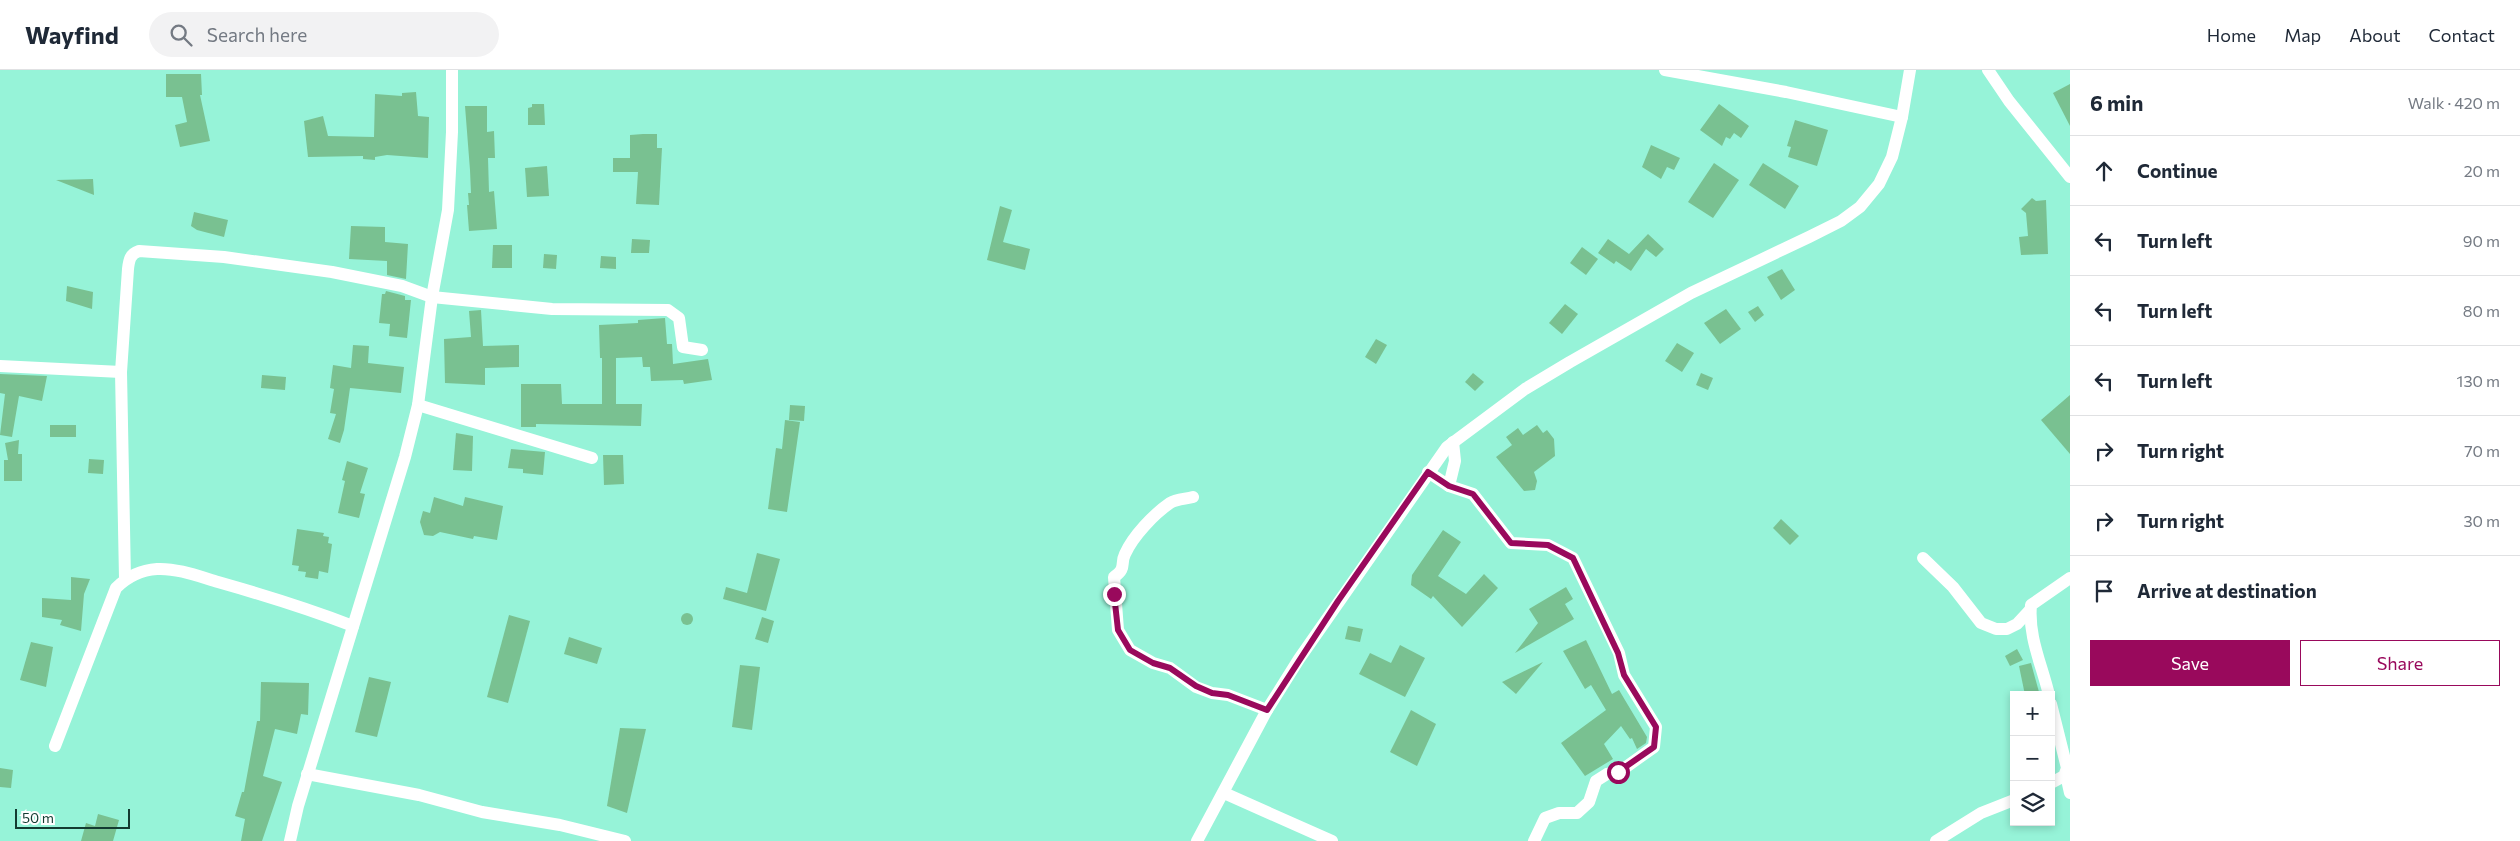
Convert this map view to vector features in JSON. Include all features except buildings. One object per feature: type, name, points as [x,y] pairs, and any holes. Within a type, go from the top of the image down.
[{"type":"street","points":[[290,841],[307,774],[405,457],[418,405],[432,297],[448,210],[452,132],[452,70]]},
{"type":"street","points":[[1665,70],[1786,92],[1902,117]]},
{"type":"street","points":[[1197,841],[1267,710],[1308,644],[1428,472],[1453,442],[1525,389],[1632,326],[1691,293],[1809,238],[1854,212],[1879,184],[1892,157],[1902,117],[1910,70]]},
{"type":"street","points":[[1988,70],[2009,101],[2070,177]]},
{"type":"street","points":[[125,579],[121,372],[129,258],[139,251],[224,257],[332,272],[402,286],[432,297],[552,309],[668,310],[679,318],[683,347],[702,350]]},
{"type":"street","points":[[0,366],[121,372]]},
{"type":"street","points":[[418,405],[592,458]]},
{"type":"street","points":[[1449,486],[1455,462],[1453,442]]},
{"type":"street","points":[[1428,472],[1449,486],[1473,494],[1511,543],[1548,545],[1573,558],[1618,653],[1624,675],[1656,727],[1654,747],[1618,772],[1607,774],[1596,781],[1589,802],[1578,813],[1559,813],[1544,818],[1534,841]]},
{"type":"street","points":[[1193,497],[1171,502],[1150,522],[1124,555],[1124,565],[1120,572],[1114,576],[1118,630],[1130,650],[1140,657],[1170,668],[1204,690],[1228,695],[1267,710]]},
{"type":"street","points":[[1923,558],[1953,587],[1981,623],[1996,629],[2007,629],[2016,624],[2030,610]]},
{"type":"street","points":[[54,746],[116,588],[125,579],[138,573],[157,569],[183,572],[304,607],[353,626]]},
{"type":"street","points":[[2048,691],[2035,650],[2030,610],[2031,605],[2070,578]]},
{"type":"street","points":[[2055,719],[2066,761],[2066,775],[2070,793]]},
{"type":"street","points":[[307,774],[419,795],[482,812],[560,825],[625,841]]},
{"type":"street","points":[[2055,781],[2066,775]]},
{"type":"street","points":[[1224,793],[1332,841]]},
{"type":"street","points":[[1936,841],[1981,814],[2010,802]]},
{"type":"route","points":[[1114,594],[1118,630],[1130,650],[1153,663],[1170,668],[1196,686],[1212,693],[1228,695],[1267,710],[1338,601],[1428,472],[1449,486],[1473,494],[1511,543],[1548,545],[1573,558],[1618,653],[1624,675],[1656,727],[1654,747],[1618,772]]}]
